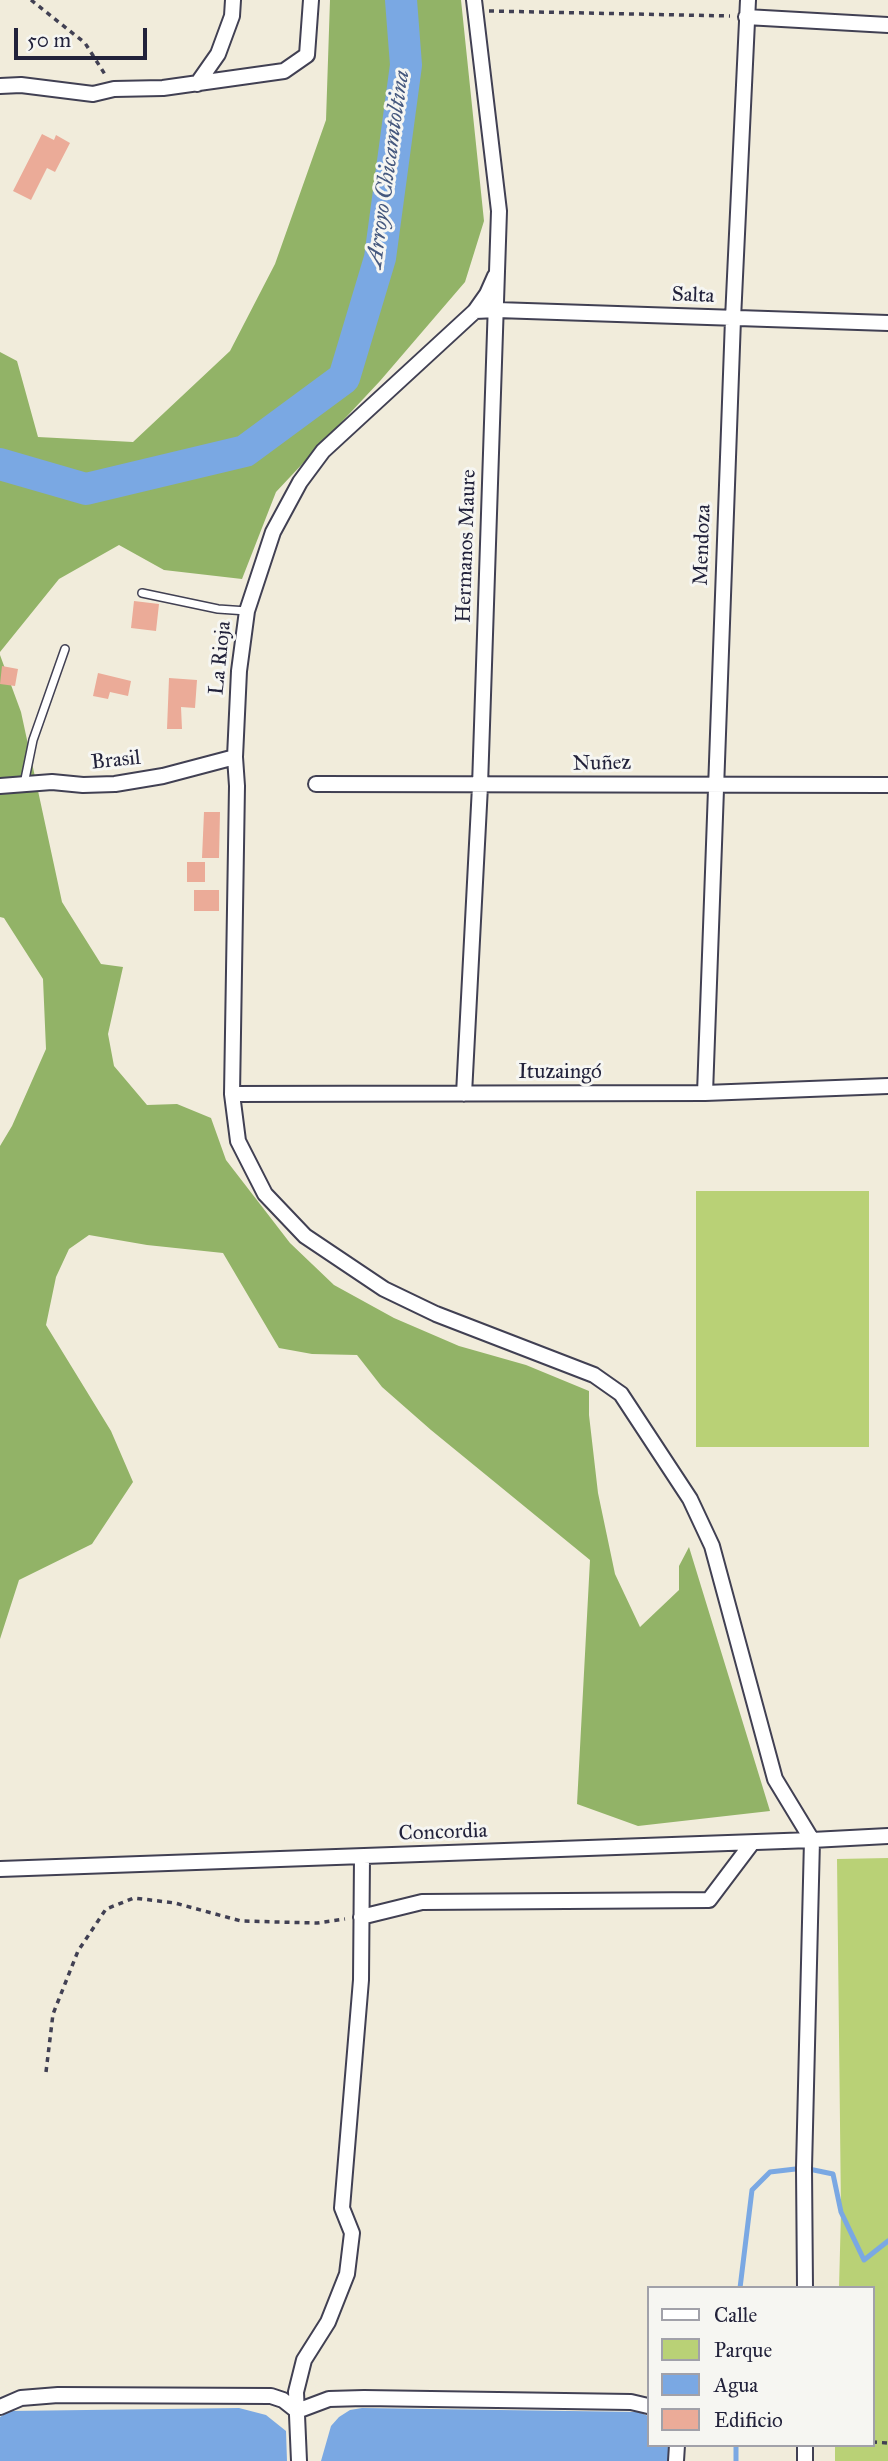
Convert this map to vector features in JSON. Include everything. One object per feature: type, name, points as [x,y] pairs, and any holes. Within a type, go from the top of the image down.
[{"type":"street","points":[[197,84],[218,54],[232,16],[233,0]]},
{"type":"street","points":[[0,86],[21,85],[93,93],[114,89],[163,88],[284,71],[307,55],[311,0]]},
{"type":"street","name":"Mendoza","points":[[705,1093],[733,319],[748,0]]},
{"type":"street","name":"Hermanos Maure","points":[[464,1094],[480,786],[499,211],[475,5]]},
{"type":"street","points":[[746,16],[888,25]]},
{"type":"street","name":"La Rioja","points":[[498,271],[475,312],[323,451],[300,482],[273,532],[247,611],[239,671],[235,757],[237,786],[232,1094],[238,1141],[265,1195],[305,1236],[384,1289],[436,1314],[594,1375],[621,1394],[690,1499],[712,1546],[775,1779],[812,1840]]},
{"type":"street","points":[[475,312],[497,310]]},
{"type":"street","name":"Salta","points":[[497,310],[888,323]]},
{"type":"street","name":"Brasil","points":[[0,786],[52,782],[115,784],[163,776],[235,757]]},
{"type":"street","name":"Nuñez","points":[[316,784],[888,785]]},
{"type":"street","name":"Ituzaingó","points":[[232,1094],[705,1093],[888,1086]]},
{"type":"street","name":"Concordia","points":[[0,1868],[888,1836]]},
{"type":"street","points":[[805,2286],[804,2155],[812,1840]]},
{"type":"street","points":[[361,1917],[422,1902],[709,1900],[752,1843]]},
{"type":"street","points":[[299,2461],[296,2392],[304,2360],[328,2322],[347,2274],[352,2233],[342,2208],[361,1980],[362,1857]]},
{"type":"street","points":[[0,2407],[21,2398],[58,2395],[271,2396],[283,2400],[297,2411]]},
{"type":"street","points":[[297,2411],[329,2399],[363,2398],[631,2402],[646,2406]]},
{"type":"lane","points":[[142,593],[218,609],[247,611]]},
{"type":"lane","points":[[24,785],[33,740],[65,649]]},
{"type":"path","points":[[31,0],[85,43],[114,89]]},
{"type":"path","points":[[475,5],[746,16]]},
{"type":"path","points":[[46,2072],[53,2014],[78,1951],[106,1909],[134,1898],[175,1903],[241,1921],[317,1923],[361,1917]]},
{"type":"green space","points":[[330,0],[461,0],[484,221],[465,282],[380,381],[276,492],[242,579],[164,570],[119,545],[59,579],[0,652],[0,352],[17,361],[38,437],[133,442],[230,351],[275,264],[326,120]]},
{"type":"green space","points":[[0,655],[21,712],[62,902],[101,964],[123,967],[108,1034],[114,1066],[147,1105],[177,1104],[211,1118],[226,1160],[290,1243],[334,1285],[394,1318],[459,1346],[526,1365],[589,1391],[589,1415],[598,1493],[615,1574],[640,1627],[679,1590],[679,1566],[689,1547],[770,1811],[638,1826],[577,1804],[590,1560],[382,1387],[357,1355],[312,1354],[279,1348],[223,1253],[147,1245],[89,1235],[69,1249],[56,1277],[46,1325],[111,1431],[133,1482],[92,1544],[19,1580],[0,1639],[0,1146],[12,1126],[46,1049],[43,979],[4,918],[0,917]]},
{"type":"green space","points":[[696,1191],[869,1191],[869,1447],[696,1447]]},
{"type":"green space","points":[[888,1858],[888,2461],[835,2461],[835,2447],[874,2447],[874,2286],[839,2286],[841,2212],[837,1859]]},
{"type":"water","points":[[239,2408],[266,2415],[286,2431],[287,2461],[0,2461],[0,2417],[10,2411]]},
{"type":"water","points":[[350,2410],[639,2412],[646,2415],[646,2447],[673,2447],[672,2461],[321,2461],[331,2426]]},
{"type":"building","points":[[42,134],[54,140],[56,135],[70,143],[55,172],[47,168],[31,200],[13,191]]},
{"type":"building","points":[[134,601],[159,604],[156,631],[131,628]]},
{"type":"building","points":[[2,666],[18,669],[15,686],[0,684]]},
{"type":"building","points":[[98,673],[131,681],[128,696],[110,692],[108,699],[93,696]]},
{"type":"building","points":[[169,678],[197,680],[195,708],[181,707],[182,729],[167,729]]},
{"type":"building","points":[[204,812],[220,812],[219,858],[202,858]]},
{"type":"building","points":[[187,862],[205,862],[205,882],[187,882]]},
{"type":"building","points":[[194,890],[219,890],[219,911],[194,911]]},
{"type":"waterway","name":"Arroyo Chicamtoltina","points":[[0,464],[86,489],[245,451],[344,378],[380,258],[406,65],[401,0]]},
{"type":"waterway","points":[[740,2286],[752,2190],[770,2172],[804,2168],[833,2174],[841,2212],[864,2260],[888,2241]]},
{"type":"waterway","points":[[736,2447],[736,2461]]}]
